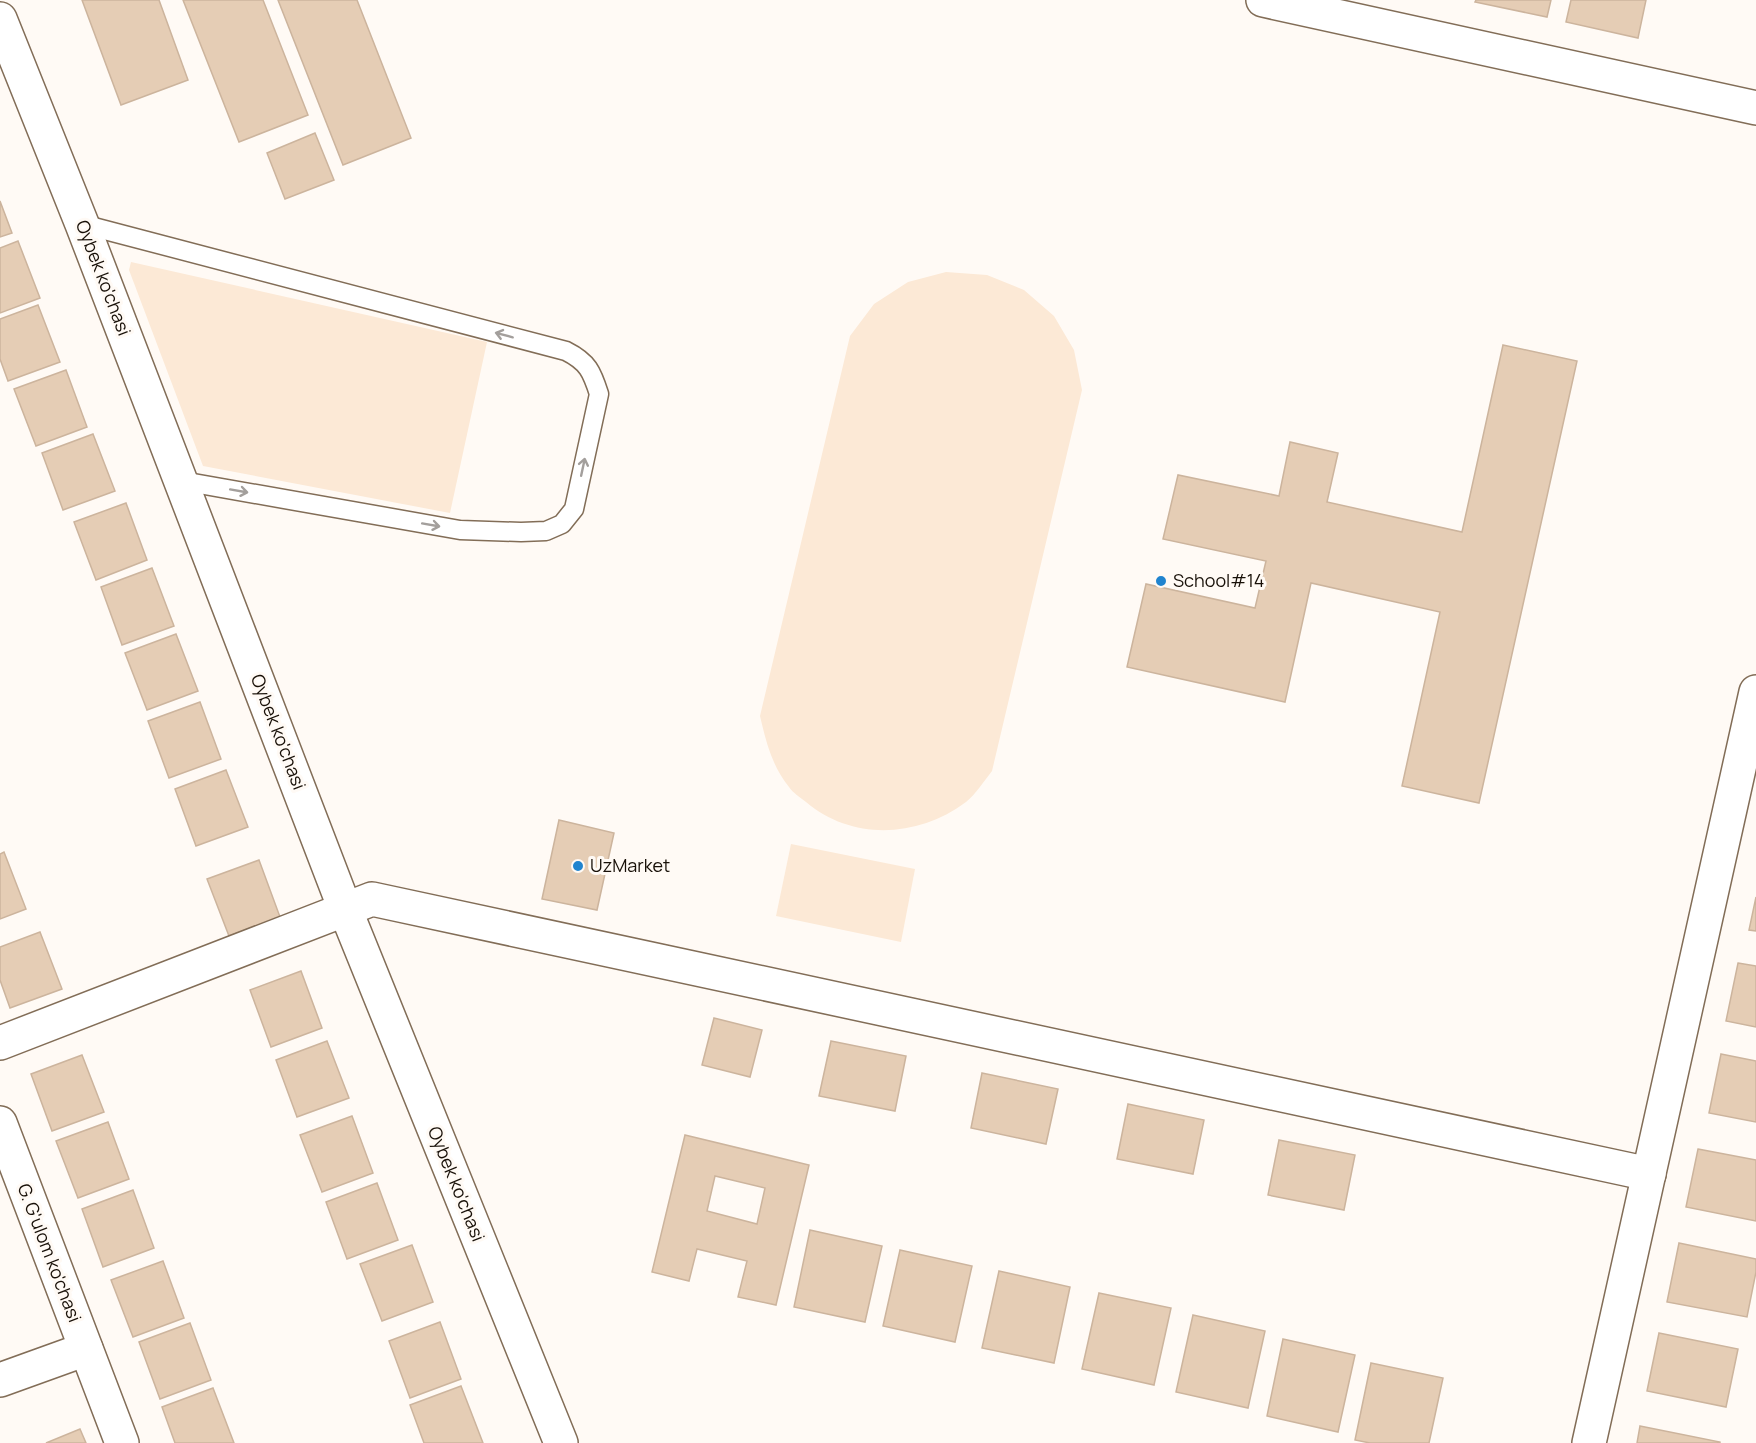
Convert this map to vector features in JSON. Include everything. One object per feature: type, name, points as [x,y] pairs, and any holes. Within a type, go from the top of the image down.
[{"type":"street","points":[[1263,0],[1756,108]]},
{"type":"street","name":"Oybek ko'chasi","points":[[0,19],[182,481],[345,909],[561,1443]]},
{"type":"street","points":[[1589,1443],[1756,692]]},
{"type":"street","points":[[0,1043],[372,899],[1649,1174]]},
{"type":"street","name":"G. G'ulom ko'chasi","points":[[0,1124],[122,1443]]},
{"type":"street","points":[[0,1380],[86,1349]]},
{"type":"lane","points":[[82,224],[566,351],[581,359],[593,377],[599,394],[574,509],[562,524],[546,531],[460,530],[182,481]]},
{"type":"shaded area","points":[[131,262],[487,342],[450,513],[203,466],[129,270]]},
{"type":"shaded area","points":[[946,272],[987,275],[1024,290],[1054,316],[1074,350],[1082,390],[992,771],[970,799],[947,814],[927,823],[906,828],[864,829],[844,824],[824,815],[791,789],[774,762],[760,716],[850,336],[874,304],[908,282]]},
{"type":"shaded area","points":[[791,844],[915,869],[901,942],[776,916]]},
{"type":"building","points":[[82,0],[159,0],[188,80],[121,105]]},
{"type":"building","points":[[183,0],[263,0],[308,115],[239,142]]},
{"type":"building","points":[[278,0],[357,0],[411,138],[343,165]]},
{"type":"building","points":[[1476,0],[1551,0],[1547,17],[1475,2]]},
{"type":"building","points":[[1571,0],[1646,0],[1638,38],[1566,22]]},
{"type":"building","points":[[315,133],[334,180],[285,199],[267,153]]},
{"type":"building","points":[[0,201],[12,233],[0,237]]},
{"type":"building","points":[[18,241],[40,298],[0,313],[0,248]]},
{"type":"building","points":[[38,305],[60,362],[8,381],[0,359],[0,319]]},
{"type":"building","points":[[1503,345],[1577,361],[1479,803],[1402,786],[1440,612],[1311,583],[1285,702],[1127,667],[1146,584],[1255,608],[1266,561],[1163,539],[1178,475],[1279,496],[1290,442],[1338,453],[1327,502],[1462,532]]},
{"type":"building","points":[[66,370],[87,427],[36,446],[14,389]]},
{"type":"building","points":[[93,434],[115,491],[63,510],[42,453]]},
{"type":"building","points":[[126,503],[147,560],[96,580],[74,522]]},
{"type":"building","points":[[152,568],[174,626],[122,645],[101,587]]},
{"type":"building","points":[[176,634],[198,691],[147,710],[125,653]]},
{"type":"building","points":[[200,702],[221,759],[169,778],[148,721]]},
{"type":"building","points":[[226,770],[248,827],[196,846],[175,789]]},
{"type":"building","name":"UzMarket","points":[[559,820],[614,833],[597,910],[542,899]]},
{"type":"building","points":[[4,852],[26,909],[0,919],[0,854]]},
{"type":"building","points":[[259,860],[280,917],[229,936],[207,879]]},
{"type":"building","points":[[1756,897],[1756,931],[1749,930]]},
{"type":"building","points":[[40,932],[62,989],[10,1008],[0,980],[0,947]]},
{"type":"building","points":[[1738,963],[1756,966],[1756,1027],[1726,1021]]},
{"type":"building","points":[[301,971],[322,1028],[271,1047],[250,990]]},
{"type":"building","points":[[714,1018],[762,1030],[750,1077],[702,1065]]},
{"type":"building","points":[[327,1041],[349,1098],[297,1117],[276,1060]]},
{"type":"building","points":[[831,1041],[906,1056],[895,1111],[819,1096]]},
{"type":"building","points":[[1721,1054],[1756,1061],[1756,1122],[1709,1113]]},
{"type":"building","points":[[82,1055],[104,1112],[52,1131],[31,1074]]},
{"type":"building","points":[[982,1073],[1058,1089],[1046,1144],[971,1128]]},
{"type":"building","points":[[1128,1104],[1204,1120],[1193,1174],[1117,1159]]},
{"type":"building","points":[[352,1116],[373,1173],[322,1192],[300,1135]]},
{"type":"building","points":[[108,1122],[129,1179],[78,1198],[56,1141]]},
{"type":"building","points":[[685,1135],[809,1165],[776,1305],[738,1297],[747,1261],[697,1249],[689,1281],[652,1272]],"holes":[[[715,1176],[765,1188],[757,1224],[707,1211]]]},
{"type":"building","points":[[1279,1140],[1355,1155],[1344,1210],[1268,1195]]},
{"type":"building","points":[[1698,1149],[1756,1160],[1756,1221],[1686,1207]]},
{"type":"building","points":[[377,1183],[398,1240],[347,1259],[326,1202]]},
{"type":"building","points":[[133,1190],[154,1248],[103,1267],[82,1209]]},
{"type":"building","points":[[810,1230],[882,1246],[865,1322],[794,1307]]},
{"type":"building","points":[[1679,1243],[1756,1259],[1756,1272],[1747,1317],[1667,1302]]},
{"type":"building","points":[[412,1245],[433,1302],[382,1321],[360,1264]]},
{"type":"building","points":[[900,1250],[972,1266],[955,1342],[883,1326]]},
{"type":"building","points":[[163,1261],[184,1318],[133,1337],[111,1280]]},
{"type":"building","points":[[999,1271],[1070,1287],[1054,1363],[982,1348]]},
{"type":"building","points":[[1099,1293],[1171,1308],[1154,1385],[1082,1369]]},
{"type":"building","points":[[1193,1315],[1265,1331],[1248,1408],[1176,1392]]},
{"type":"building","points":[[440,1322],[461,1379],[410,1398],[389,1341]]},
{"type":"building","points":[[190,1323],[211,1380],[160,1399],[139,1342]]},
{"type":"building","points":[[1659,1333],[1738,1349],[1726,1407],[1647,1391]]},
{"type":"building","points":[[1283,1339],[1355,1355],[1338,1432],[1267,1416]]},
{"type":"building","points":[[1371,1363],[1443,1378],[1429,1443],[1370,1443],[1355,1440]]},
{"type":"building","points":[[461,1386],[483,1443],[424,1443],[410,1405]]},
{"type":"building","points":[[213,1388],[234,1443],[175,1443],[162,1407]]},
{"type":"building","points":[[1640,1426],[1720,1442],[1720,1443],[1637,1443]]},
{"type":"building","points":[[80,1429],[86,1443],[46,1443]]},
{"type":"place","name":"School#14","points":[[1161,581]]},
{"type":"place","name":"UzMarket","points":[[578,866]]}]
